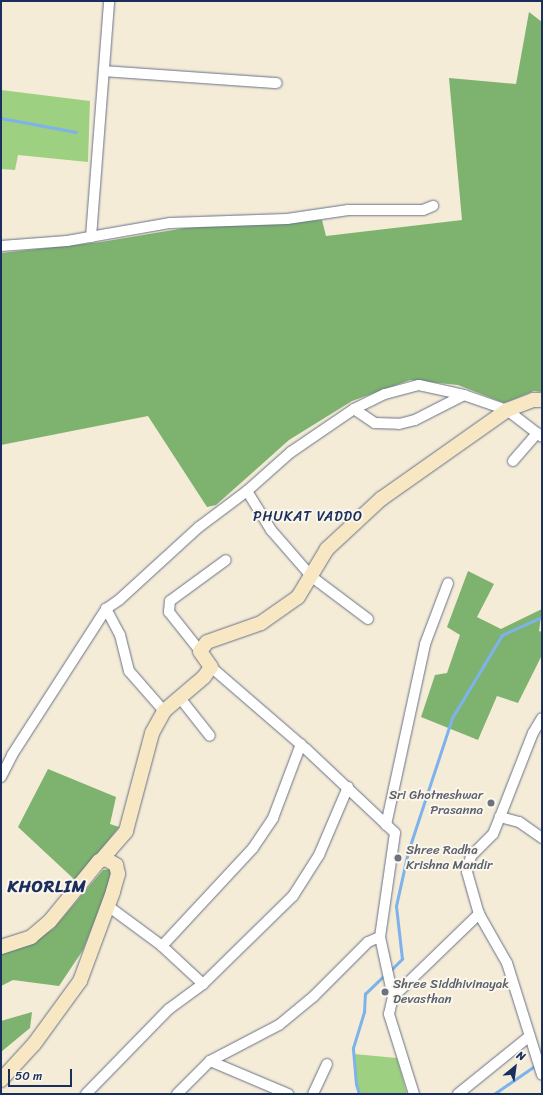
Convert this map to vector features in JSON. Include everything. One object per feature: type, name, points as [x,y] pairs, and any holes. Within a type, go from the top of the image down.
[{"type":"street","points":[[91,237],[109,1]]},
{"type":"street","points":[[104,71],[277,83]]},
{"type":"street","points":[[1,246],[91,237],[170,223],[287,219],[348,210],[423,210],[433,206]]},
{"type":"street","points":[[1,777],[12,755],[106,609],[119,600],[199,527],[247,491],[291,452],[354,408],[385,394],[419,385],[464,395],[507,410],[539,435],[513,461]]},
{"type":"street","points":[[354,408],[375,423],[399,424],[415,420],[464,395]]},
{"type":"street","points":[[200,651],[207,642],[261,623],[298,598],[312,577],[327,549],[381,500],[507,410],[533,400],[542,400]]},
{"type":"street","points":[[247,491],[271,530],[312,577],[368,619]]},
{"type":"street","points":[[226,560],[170,601],[169,612],[211,667],[301,744],[348,787],[395,834],[380,937],[393,997],[389,1014],[414,1094]]},
{"type":"street","points":[[386,825],[425,644],[448,583]]},
{"type":"street","points":[[106,609],[120,635],[129,671],[164,711]]},
{"type":"street","points":[[1,947],[30,936],[50,921],[126,831],[152,733],[164,711],[204,677],[211,667]]},
{"type":"street","points":[[180,698],[210,736]]},
{"type":"street","points":[[542,718],[533,733],[493,834],[471,856],[468,872],[479,914],[507,962],[530,1036],[538,1048],[542,1075]]},
{"type":"street","points":[[162,946],[253,848],[273,818],[301,744]]},
{"type":"street","points":[[86,1094],[169,1010],[203,984],[293,896],[319,855],[348,787]]},
{"type":"street","points":[[500,817],[519,822],[542,838]]},
{"type":"street","points":[[1,1080],[34,1044],[80,981],[108,906],[118,874],[113,862],[102,859]]},
{"type":"street","points":[[108,906],[162,946],[203,984]]},
{"type":"street","points":[[393,997],[479,914]]},
{"type":"street","points":[[177,1094],[210,1061],[278,1025],[314,996],[368,942],[380,937]]},
{"type":"street","points":[[458,1094],[530,1036]]},
{"type":"street","points":[[210,1061],[288,1094]]},
{"type":"street","points":[[313,1094],[327,1064]]},
{"type":"green space","points":[[529,12],[542,22],[542,392],[534,391],[504,403],[458,385],[410,380],[352,401],[289,440],[216,505],[207,507],[148,416],[1,445],[1,253],[101,242],[185,228],[322,220],[326,236],[462,220],[449,78],[516,84]]},
{"type":"green space","points":[[1,90],[90,101],[88,162],[18,155],[15,170],[1,169]]},
{"type":"green space","points":[[468,571],[494,584],[477,617],[501,629],[542,609],[539,631],[542,632],[542,655],[518,703],[497,696],[478,740],[421,717],[435,675],[447,673],[460,635],[447,627]]},
{"type":"green space","points":[[48,769],[116,797],[110,824],[119,827],[76,881],[18,827]]},
{"type":"green space","points":[[110,869],[111,880],[83,950],[59,986],[13,980],[1,986],[1,949],[25,945],[53,929],[103,870]]},
{"type":"green space","points":[[32,1012],[30,1028],[1,1052],[1,1021]]},
{"type":"green space","points":[[354,1054],[397,1058],[407,1094],[358,1094],[355,1083]]},
{"type":"waterway","points":[[1,118],[76,132]]},
{"type":"waterway","points":[[390,971],[402,959],[396,906],[408,852],[452,718],[502,635],[542,617]]},
{"type":"waterway","points":[[359,1094],[356,1084],[353,1048],[364,1012],[365,994],[386,974]]},
{"type":"waterway","points":[[494,1094],[536,1065]]},
{"type":"place","name":"Sri Ghotneshwar Prasanna","points":[[491,803]]},
{"type":"place","name":"Shree Radha Krishna Mandir","points":[[398,858]]},
{"type":"place","name":"Shree Siddhivinayak Devasthan","points":[[385,992]]},
{"type":"district","name":"PHUKAT VADDO","points":[[308,517]]},
{"type":"district","name":"KHORLIM","points":[[47,887]]}]
